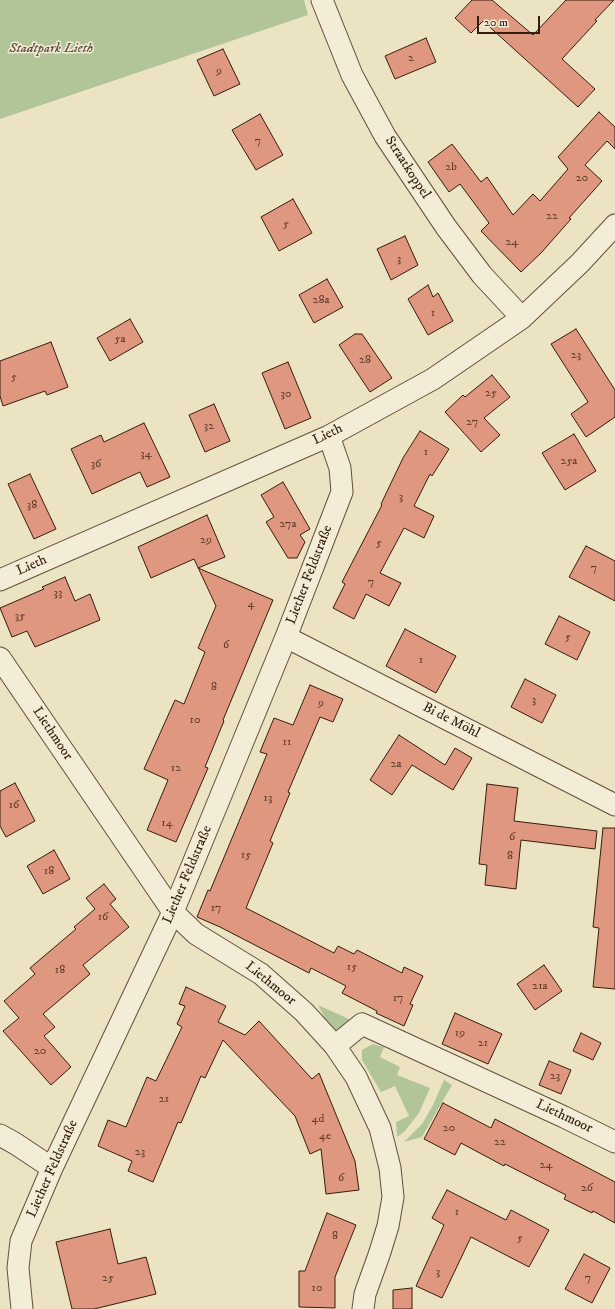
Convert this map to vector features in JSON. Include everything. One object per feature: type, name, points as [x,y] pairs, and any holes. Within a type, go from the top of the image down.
[{"type":"street","name":"Straatkoppel","points":[[322,0],[352,75],[385,136],[446,227],[482,275],[522,318]]},
{"type":"street","name":"Lieth","points":[[0,580],[329,436],[433,379],[522,318],[580,263],[615,225]]},
{"type":"street","name":"Liether Feldstraße","points":[[22,1309],[18,1268],[21,1241],[52,1168],[173,912],[286,637],[342,492],[340,468],[329,436]]},
{"type":"street","name":"Bi de Möhl","points":[[286,637],[615,804]]},
{"type":"street","name":"Liethmoor","points":[[0,658],[173,912],[196,934],[261,974],[304,1012],[335,1046],[362,1024],[615,1142]]},
{"type":"street","points":[[335,1046],[356,1077],[380,1128],[390,1168],[393,1197],[388,1226],[380,1256],[365,1294],[363,1309]]},
{"type":"street","points":[[0,1135],[52,1168]]},
{"type":"green space","name":"Stadtpark Lieth","points":[[0,0],[304,0],[308,15],[0,119]]},
{"type":"green space","points":[[318,1005],[351,1020],[346,1029],[336,1030],[325,1018]]},
{"type":"green space","points":[[373,1044],[384,1047],[380,1057],[400,1067],[397,1075],[430,1088],[419,1113],[405,1131],[397,1137],[396,1122],[409,1116],[395,1086],[381,1092],[362,1060],[362,1050]]},
{"type":"green space","points":[[444,1080],[452,1085],[422,1137],[404,1142],[422,1124],[433,1105]]},
{"type":"building","points":[[472,0],[492,0],[533,35],[566,0],[614,0],[562,59],[595,89],[578,107],[483,21],[471,33],[455,18]]},
{"type":"building","points":[[426,38],[436,62],[395,79],[385,56]]},
{"type":"building","points":[[223,49],[240,84],[214,96],[197,60]]},
{"type":"building","points":[[599,112],[615,127],[615,149],[607,141],[585,165],[602,181],[569,218],[571,219],[541,253],[521,272],[481,231],[489,223],[460,184],[449,192],[428,162],[452,144],[481,182],[487,177],[513,215],[533,194],[540,201],[568,169],[558,157]]},
{"type":"building","points":[[260,114],[283,155],[256,170],[232,130]]},
{"type":"building","points":[[293,199],[312,233],[279,251],[261,217]]},
{"type":"building","points":[[405,236],[418,265],[391,280],[377,249]]},
{"type":"building","points":[[327,279],[343,307],[314,323],[299,295]]},
{"type":"building","points":[[428,285],[433,297],[438,293],[453,321],[428,335],[408,299]]},
{"type":"building","points":[[130,319],[143,342],[110,361],[97,338]]},
{"type":"building","points":[[576,329],[615,390],[615,417],[586,437],[571,414],[588,402],[551,344]]},
{"type":"building","points":[[355,334],[362,334],[392,378],[370,392],[339,345]]},
{"type":"building","points":[[51,342],[68,387],[47,395],[45,391],[3,406],[0,396],[0,361]]},
{"type":"building","points":[[288,362],[311,418],[285,429],[262,373]]},
{"type":"building","points":[[492,375],[510,397],[484,418],[500,435],[481,452],[445,412],[463,395],[465,397]]},
{"type":"building","points":[[214,404],[230,441],[205,452],[189,415]]},
{"type":"building","points":[[144,423],[170,477],[147,487],[140,472],[92,494],[71,449],[101,435],[104,442]]},
{"type":"building","points":[[420,431],[449,449],[432,476],[430,474],[414,506],[434,516],[424,538],[404,528],[380,573],[401,583],[389,606],[366,594],[354,619],[333,608],[345,584],[342,582],[382,505],[381,504],[403,458]]},
{"type":"building","points":[[574,434],[596,471],[565,490],[542,453]]},
{"type":"building","points":[[30,474],[56,529],[34,539],[8,484]]},
{"type":"building","points":[[283,482],[310,529],[300,535],[305,542],[297,558],[288,558],[266,522],[274,517],[261,495]]},
{"type":"building","points":[[207,515],[225,557],[198,568],[194,559],[151,578],[138,547]]},
{"type":"building","points":[[586,546],[615,561],[615,601],[569,577]]},
{"type":"building","points":[[198,568],[273,600],[223,720],[224,721],[205,767],[208,768],[176,842],[147,830],[168,780],[144,769],[175,700],[184,704],[205,652],[198,648],[216,606]]},
{"type":"building","points":[[65,577],[75,601],[90,594],[100,620],[35,647],[27,631],[12,637],[0,608],[44,589],[42,587]]},
{"type":"building","points":[[559,616],[590,632],[577,660],[545,644]]},
{"type":"building","points":[[405,629],[456,656],[436,693],[386,666]]},
{"type":"building","points":[[525,679],[556,695],[542,723],[511,707]]},
{"type":"building","points":[[310,685],[343,699],[333,722],[320,717],[288,792],[290,793],[270,841],[273,843],[246,908],[334,953],[338,946],[354,954],[357,950],[402,973],[404,967],[423,976],[410,1004],[413,1005],[404,1026],[376,1013],[377,1011],[342,993],[346,986],[311,968],[309,973],[220,927],[197,917],[208,890],[210,891],[267,754],[260,752],[274,718],[293,725]]},
{"type":"building","points":[[399,735],[445,765],[455,748],[472,758],[453,790],[412,765],[392,795],[370,780]]},
{"type":"building","points":[[15,783],[35,821],[6,837],[0,826],[0,791]]},
{"type":"building","points":[[487,784],[518,788],[514,821],[597,831],[595,849],[521,840],[516,889],[485,885],[487,865],[479,864]]},
{"type":"building","points":[[603,828],[615,828],[615,989],[593,987],[599,928],[593,927]]},
{"type":"building","points":[[54,850],[70,879],[43,894],[27,866]]},
{"type":"building","points":[[104,884],[116,899],[110,904],[129,927],[83,965],[90,974],[43,1014],[55,1027],[44,1036],[71,1067],[51,1085],[3,1031],[19,1018],[4,1001],[35,974],[30,968],[76,929],[74,927],[95,909],[86,898]]},
{"type":"building","points":[[544,965],[562,991],[535,1010],[517,984]]},
{"type":"building","points":[[186,987],[226,1006],[218,1022],[245,1035],[259,1021],[312,1079],[319,1073],[355,1161],[359,1190],[326,1194],[321,1149],[310,1154],[295,1116],[223,1040],[205,1078],[201,1076],[181,1123],[178,1122],[153,1182],[128,1171],[132,1161],[98,1146],[108,1120],[126,1127],[147,1077],[156,1081],[182,1027],[177,1024],[185,1006],[179,1004]]},
{"type":"building","points":[[455,1013],[502,1034],[488,1064],[442,1044]]},
{"type":"building","points":[[581,1033],[601,1043],[593,1060],[573,1051]]},
{"type":"building","points":[[549,1061],[571,1070],[561,1094],[539,1085]]},
{"type":"building","points":[[443,1103],[491,1128],[495,1119],[615,1182],[615,1223],[593,1211],[592,1213],[564,1199],[566,1195],[505,1164],[504,1166],[461,1143],[455,1155],[424,1139]]},
{"type":"building","points":[[447,1190],[506,1220],[511,1210],[549,1230],[529,1267],[471,1237],[442,1298],[416,1286],[444,1225],[432,1218]]},
{"type":"building","points":[[327,1213],[356,1225],[335,1277],[335,1308],[299,1307],[299,1271],[305,1271]]},
{"type":"building","points":[[110,1229],[118,1264],[146,1257],[156,1294],[94,1309],[72,1309],[56,1242]]},
{"type":"building","points":[[584,1254],[610,1268],[592,1303],[565,1289]]},
{"type":"building","points":[[412,1288],[412,1309],[393,1309],[393,1290]]}]
